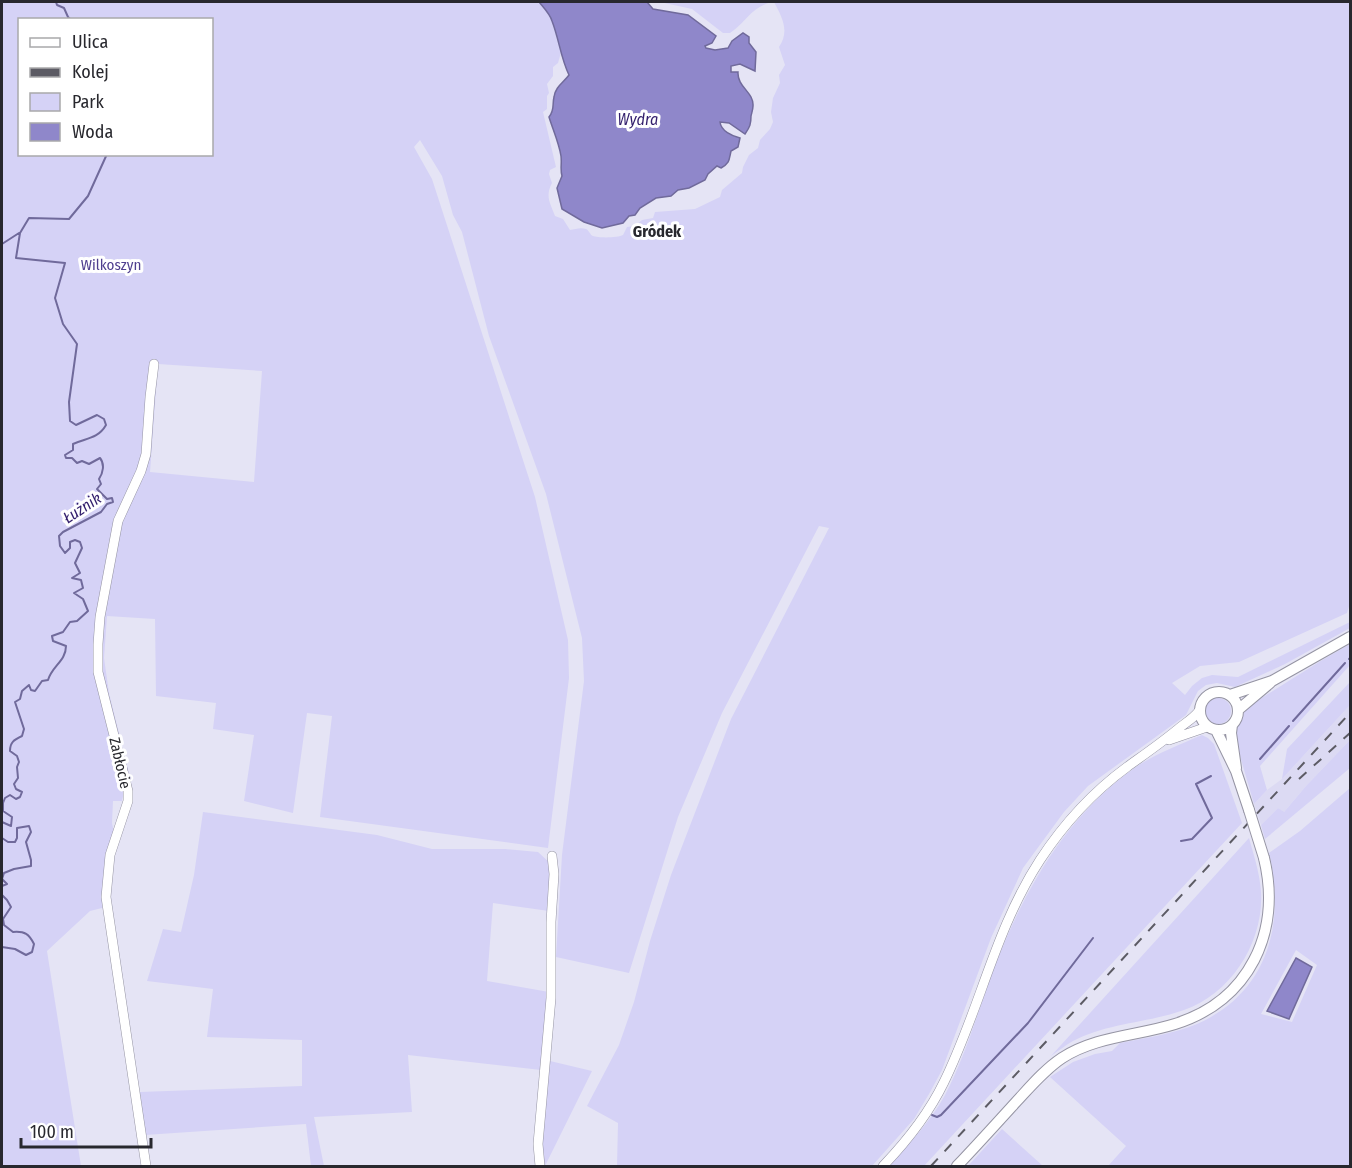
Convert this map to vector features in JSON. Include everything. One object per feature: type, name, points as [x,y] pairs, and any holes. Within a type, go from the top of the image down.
[{"type":"street","name":"Zabłocie","points":[[146,1167],[106,897],[110,855],[128,801],[128,791],[98,672],[98,644],[100,617],[118,521],[141,471],[146,454],[154,364]]},
{"type":"street","points":[[883,1167],[913,1132],[944,1083],[1004,927],[1041,859],[1066,825],[1092,797],[1124,770],[1167,740],[1199,711],[1204,698],[1209,694],[1216,692],[1230,695],[1272,681],[1350,637]]},
{"type":"street","points":[[1238,710],[1272,681]]},
{"type":"street","points":[[1167,740],[1211,728],[1227,729],[1238,716],[1234,699],[1230,695]]},
{"type":"street","points":[[1199,711],[1200,717],[1211,728],[1236,771]]},
{"type":"street","points":[[957,1167],[1041,1075],[1061,1058],[1096,1042],[1188,1020],[1204,1012],[1230,993],[1250,968],[1264,938],[1270,901],[1268,872],[1236,771],[1232,725]]},
{"type":"street","points":[[540,1167],[538,1144],[551,998],[550,922],[554,874],[552,856]]},
{"type":"shaded area","points":[[1350,705],[1350,740],[1283,813],[1278,808],[1261,825],[1254,804],[1282,779]]},
{"type":"green space","name":"Wilkoszyn","points":[[2,2],[546,2],[562,49],[558,63],[553,67],[553,76],[547,84],[549,93],[547,109],[543,112],[556,167],[550,170],[549,174],[552,183],[549,200],[555,216],[563,219],[570,230],[584,228],[593,236],[617,237],[623,235],[627,227],[653,218],[655,212],[695,209],[720,197],[722,190],[742,173],[749,155],[758,148],[760,140],[773,122],[771,112],[773,98],[780,83],[779,75],[785,65],[779,47],[784,35],[784,24],[774,2],[1350,2],[1350,603],[1347,613],[1239,662],[1200,666],[1172,683],[1185,695],[1202,678],[1212,675],[1238,677],[1350,622],[1350,628],[1285,664],[1235,687],[1217,683],[1206,685],[1198,691],[1186,715],[1088,786],[1064,812],[1023,868],[991,938],[942,1070],[929,1094],[914,1119],[872,1166],[617,1166],[618,1123],[587,1106],[619,1045],[671,875],[731,719],[829,528],[819,526],[722,713],[678,817],[629,973],[556,957],[562,855],[584,681],[582,638],[546,494],[489,336],[462,232],[453,215],[442,176],[420,140],[414,147],[432,179],[535,497],[568,640],[569,678],[548,848],[320,817],[332,716],[307,713],[293,813],[244,801],[254,735],[213,729],[216,703],[156,696],[155,619],[107,616],[104,658],[109,693],[130,777],[122,778],[124,791],[122,801],[113,801],[114,833],[107,858],[102,908],[90,911],[47,951],[81,1166],[2,1166]],"holes":[[[158,364],[262,371],[254,482],[150,472]]]},
{"type":"green space","points":[[660,2],[771,2],[753,12],[730,33],[723,33],[692,9]]},
{"type":"green space","points":[[1350,644],[1350,665],[1260,766],[1267,790],[1254,804],[1235,739],[1235,732],[1247,707]]},
{"type":"green space","points":[[1350,682],[1350,705],[1282,779],[1287,749]]},
{"type":"green space","points":[[1218,698],[1227,702],[1231,711],[1227,720],[1218,724],[1209,720],[1205,711],[1209,702]]},
{"type":"green space","points":[[1202,735],[1214,744],[1242,823],[924,1166],[889,1166],[926,1124],[945,1095],[1007,936],[1034,883],[1066,834],[1106,791],[1137,766]]},
{"type":"green space","points":[[1350,740],[1350,768],[1265,839],[1261,825],[1278,808],[1284,812]]},
{"type":"green space","points":[[1350,788],[1350,1166],[1108,1166],[1126,1146],[1050,1077],[1073,1062],[1112,1051],[1120,1043],[1169,1033],[1197,1024],[1221,1011],[1241,994],[1255,975],[1266,953],[1272,930],[1275,905],[1274,879],[1269,853],[1300,831]],"holes":[[[1296,950],[1317,965],[1292,1022],[1261,1014]]]},
{"type":"green space","points":[[203,812],[377,835],[432,849],[505,849],[538,852],[551,864],[549,911],[493,903],[487,981],[549,992],[541,1070],[408,1055],[412,1112],[314,1117],[324,1166],[311,1166],[306,1124],[145,1135],[140,1092],[302,1086],[302,1040],[207,1037],[213,989],[147,981],[163,929],[181,932],[194,875]]},
{"type":"green space","points":[[1249,838],[1259,878],[1260,911],[1257,929],[1250,947],[1230,979],[1216,992],[1184,1010],[1100,1030],[1070,1043],[1051,1056]]},
{"type":"green space","points":[[550,1061],[592,1071],[545,1166],[541,1153]]},
{"type":"green space","points":[[1002,1129],[1043,1166],[968,1166]]},
{"type":"water","name":"Wydra","points":[[539,2],[647,2],[653,9],[688,15],[716,36],[712,43],[705,46],[715,50],[728,48],[732,41],[743,33],[749,37],[749,43],[756,52],[755,71],[740,64],[731,66],[731,72],[738,72],[740,82],[753,101],[753,107],[749,127],[745,134],[729,123],[720,122],[730,134],[740,138],[738,147],[731,151],[728,163],[721,168],[717,166],[705,180],[689,188],[678,190],[671,196],[656,198],[640,208],[635,215],[629,216],[623,223],[602,228],[584,222],[562,209],[557,188],[562,176],[561,156],[549,117],[553,110],[556,90],[569,75],[551,18]]},
{"type":"water","points":[[1296,958],[1312,967],[1289,1019],[1267,1011]]},
{"type":"waterway","name":"Łużnik","points":[[56,2],[64,8],[69,18]]},
{"type":"waterway","name":"Łużnik","points":[[2,822],[11,826],[12,817],[3,811],[5,798],[10,795],[16,799],[22,792],[16,789],[14,784],[18,778],[19,762],[17,756],[10,751],[12,743],[22,736],[24,729],[15,702],[20,699],[22,691],[29,685],[31,690],[35,691],[42,681],[48,680],[64,656],[66,646],[53,641],[52,636],[63,632],[70,622],[77,621],[88,611],[83,599],[74,593],[83,588],[81,580],[72,578],[80,573],[75,563],[82,548],[80,542],[75,540],[70,542],[70,548],[65,553],[60,546],[59,536],[101,512],[107,504],[113,502],[112,498],[107,499],[97,489],[101,484],[99,479],[103,468],[100,458],[89,464],[82,461],[77,463],[72,458],[66,458],[65,455],[73,450],[73,444],[95,436],[106,425],[104,419],[97,415],[76,425],[70,421],[69,402],[77,344],[63,324],[55,298],[65,263],[16,258],[20,233],[29,218],[69,219],[88,196],[106,156]]},
{"type":"waterway","points":[[2,244],[19,233]]},
{"type":"waterway","points":[[1293,721],[1345,663]]},
{"type":"waterway","points":[[1260,759],[1289,726]]},
{"type":"waterway","points":[[1181,841],[1192,839],[1212,818],[1196,784],[1211,776]]},
{"type":"waterway","name":"Łużnik","points":[[2,838],[8,842],[15,842],[17,828],[29,826],[31,832],[26,842],[31,866],[4,873],[2,879],[7,884],[2,886]]},
{"type":"waterway","name":"Łużnik","points":[[2,895],[11,907],[3,919],[4,925],[13,932],[26,934],[34,944],[32,952],[26,955],[15,949],[2,947]]},
{"type":"waterway","points":[[932,1115],[937,1117],[941,1115],[1028,1023],[1093,938]]},
{"type":"railway","points":[[931,1166],[1350,713]]},
{"type":"railway","points":[[1299,779],[1350,733]]},
{"type":"district","name":"Gródek","points":[[657,231]]}]
